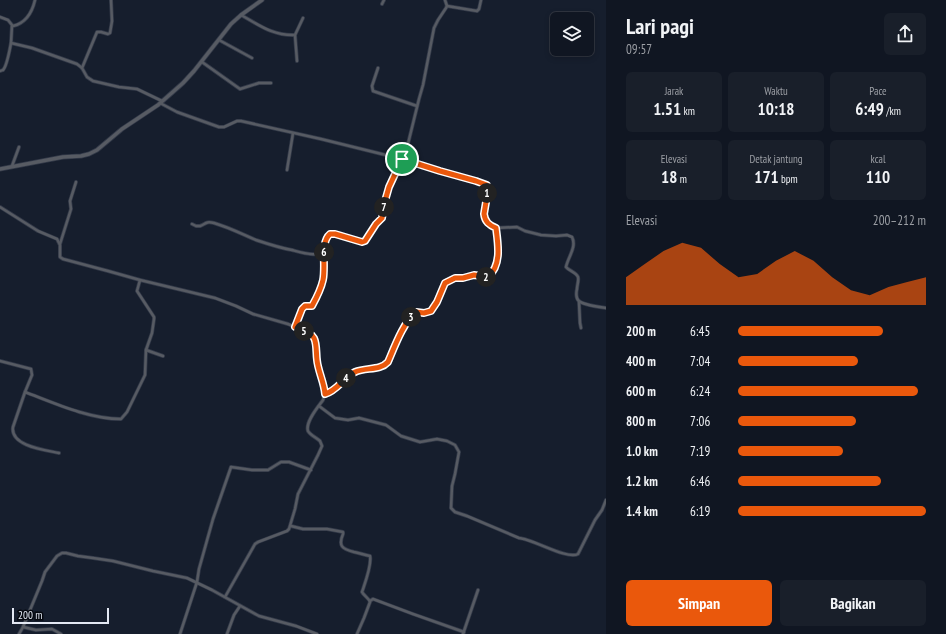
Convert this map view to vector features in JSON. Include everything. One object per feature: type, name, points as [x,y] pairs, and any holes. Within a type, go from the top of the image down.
[{"type":"street","points":[[13,26],[26,20],[33,9],[35,0]]},
{"type":"street","points":[[82,68],[97,32],[110,33],[112,21],[111,0]]},
{"type":"street","points":[[0,169],[63,157],[81,156],[94,151],[122,129],[161,102],[188,78],[231,24],[262,0]]},
{"type":"street","points":[[382,4],[384,0]]},
{"type":"street","points":[[192,224],[200,226],[209,222],[214,223],[285,249],[307,254],[319,253],[331,233],[362,242],[365,241],[376,224],[382,218],[389,187],[403,160],[427,68],[434,28],[447,6],[445,0]]},
{"type":"street","points":[[447,6],[477,11],[481,0]]},
{"type":"street","points":[[241,15],[267,30],[295,35]]},
{"type":"street","points":[[0,17],[10,21],[13,26],[10,51],[5,67],[0,74]]},
{"type":"street","points":[[297,61],[295,35],[304,18]]},
{"type":"street","points":[[219,40],[252,58]]},
{"type":"street","points":[[11,43],[32,48],[77,64],[93,81],[119,87],[137,89],[150,94],[177,112],[216,126],[224,127],[240,121],[403,160],[486,184],[488,190],[484,217],[490,225],[496,228],[517,227],[541,235],[567,235],[572,237],[574,241],[573,248],[566,268],[576,274],[578,278],[577,299],[579,301],[581,328]]},
{"type":"street","points":[[202,62],[240,89],[259,82],[271,83]]},
{"type":"street","points":[[378,68],[372,86],[373,91],[417,106]]},
{"type":"street","points":[[287,170],[293,133]]},
{"type":"street","points":[[12,166],[19,147]]},
{"type":"street","points":[[76,182],[70,201],[71,211],[60,244],[60,256],[62,258],[140,280],[215,298],[253,314],[295,327],[309,333],[315,340],[317,362],[325,394],[324,398],[309,420],[308,427],[309,433],[320,441],[321,445],[318,455],[298,494],[291,526],[287,531],[255,544],[225,597]]},
{"type":"street","points":[[0,207],[38,232],[57,239],[60,244]]},
{"type":"street","points":[[325,394],[332,391],[348,376],[356,372],[366,369],[380,368],[385,365],[388,362],[398,339],[410,319],[416,312],[424,313],[431,311],[437,302],[445,283],[455,278],[463,278],[474,275],[490,276],[498,260],[496,228]]},
{"type":"street","points":[[295,327],[302,309],[305,306],[312,306],[321,289],[324,271],[325,244]]},
{"type":"street","points":[[24,392],[70,409],[104,418],[121,419],[127,412],[146,375],[146,350],[152,333],[154,318],[137,291],[140,280]]},
{"type":"street","points":[[579,301],[584,304],[606,308]]},
{"type":"street","points":[[146,350],[163,356]]},
{"type":"street","points":[[0,361],[31,369],[32,375],[24,392],[12,427],[14,436],[26,445],[59,452]]},
{"type":"street","points":[[319,406],[335,418],[348,420],[359,418],[386,425],[401,436],[420,442],[437,439],[455,445],[459,452],[452,486],[451,508],[455,512],[519,538],[554,550],[574,555],[578,554],[606,500]]},
{"type":"street","points":[[180,634],[197,582],[199,569],[213,519],[231,467],[252,470],[268,470],[280,462],[289,462],[311,470]]},
{"type":"street","points":[[291,526],[303,529],[327,529],[343,532],[341,544],[345,550],[370,556],[371,558],[362,592],[370,600],[373,599],[464,633],[478,590]]},
{"type":"street","points":[[18,634],[45,572],[55,558],[59,554],[64,553],[118,562],[187,578],[264,618],[296,626],[317,634]]},
{"type":"street","points":[[357,634],[370,600]]},
{"type":"street","points":[[226,634],[234,615],[240,606]]},
{"type":"street","points":[[22,627],[36,630],[52,629],[61,634]]},
{"type":"route","points":[[402,159],[487,185],[488,190],[484,217],[490,225],[496,228],[498,252],[497,264],[492,274],[488,277],[474,275],[463,278],[455,278],[445,283],[437,302],[431,311],[427,313],[416,312],[410,319],[398,339],[388,362],[385,365],[380,368],[366,369],[356,372],[348,376],[335,389],[325,394],[317,362],[315,340],[309,333],[295,327],[302,309],[305,306],[312,306],[321,289],[324,271],[325,244],[328,236],[333,233],[362,242],[365,241],[376,224],[382,218],[390,183],[402,159]]}]
